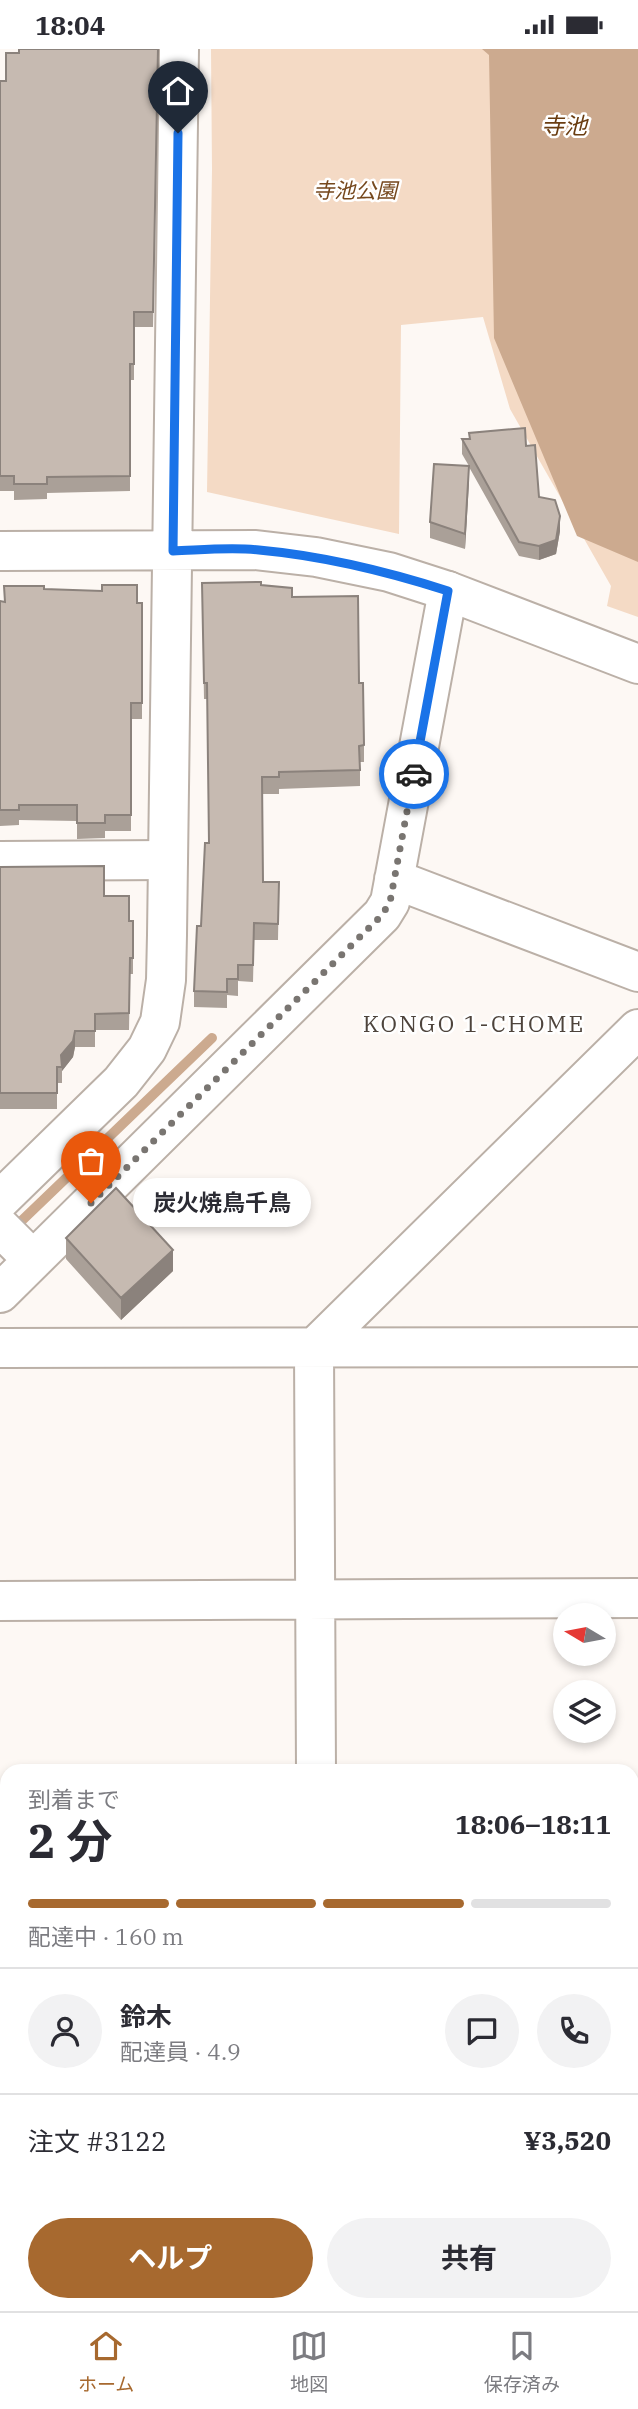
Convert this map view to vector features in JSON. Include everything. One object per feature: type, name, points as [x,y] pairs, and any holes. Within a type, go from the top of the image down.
[{"type":"street","points":[[0,1200],[121,1081],[151,1041],[160,1022],[166,980],[179,49]]},
{"type":"street","points":[[0,551],[256,550],[316,557],[389,572],[448,591],[638,664]]},
{"type":"street","points":[[0,1293],[18,1246],[382,915],[390,902],[448,591]]},
{"type":"street","points":[[0,861],[168,860]]},
{"type":"street","points":[[394,880],[638,972]]},
{"type":"street","points":[[316,1764],[314,1348],[638,1029]]},
{"type":"street","points":[[0,1349],[638,1347]]},
{"type":"street","points":[[0,1601],[638,1598]]},
{"type":"green space","name":"寺池公園","points":[[211,49],[638,49],[638,617],[607,606],[611,586],[510,409],[483,317],[401,325],[399,534],[207,492]]},
{"type":"water","name":"寺池","points":[[482,49],[638,49],[638,562],[577,536],[494,338],[489,55]]},
{"type":"building","points":[[19,49],[158,49],[153,312],[134,312],[134,364],[130,364],[130,476],[47,477],[47,484],[14,484],[14,476],[0,476],[0,81],[6,81],[6,53],[19,53]]},
{"type":"building","points":[[525,428],[526,446],[535,445],[539,497],[555,500],[560,516],[556,540],[539,546],[519,542],[462,439],[470,439],[469,433]]},
{"type":"building","points":[[434,464],[469,466],[465,534],[430,522]]},
{"type":"building","points":[[261,582],[261,585],[292,588],[292,597],[358,596],[359,683],[363,683],[364,745],[359,746],[360,770],[279,772],[279,777],[262,777],[263,882],[279,882],[278,924],[254,923],[253,965],[238,965],[238,979],[227,979],[227,992],[194,991],[197,926],[201,926],[205,843],[209,843],[207,683],[204,683],[202,583]]},
{"type":"building","points":[[102,585],[137,585],[137,603],[142,603],[142,703],[131,703],[131,815],[105,815],[105,823],[77,823],[77,805],[19,805],[19,810],[0,810],[0,601],[5,602],[4,586],[102,591]]},
{"type":"building","points":[[104,866],[104,896],[129,896],[129,921],[133,921],[133,958],[130,958],[129,1013],[95,1014],[95,1031],[75,1031],[73,1041],[61,1055],[62,1067],[57,1067],[57,1093],[0,1093],[0,867]]},
{"type":"building","points":[[116,1188],[173,1250],[121,1298],[66,1238]]},
{"type":"waterway","points":[[12,1230],[212,1038]]},
{"type":"way so far","points":[[91,1203],[382,915],[390,902],[414,774]]},
{"type":"place","name":"炭火焼鳥千鳥","points":[[91,1203]]},
{"type":"district","name":"KONGO 1-CHOME","points":[[474,1023]]},
{"type":"route","points":[[178,133],[173,551],[256,550],[316,557],[389,572],[448,591],[414,774]]}]
